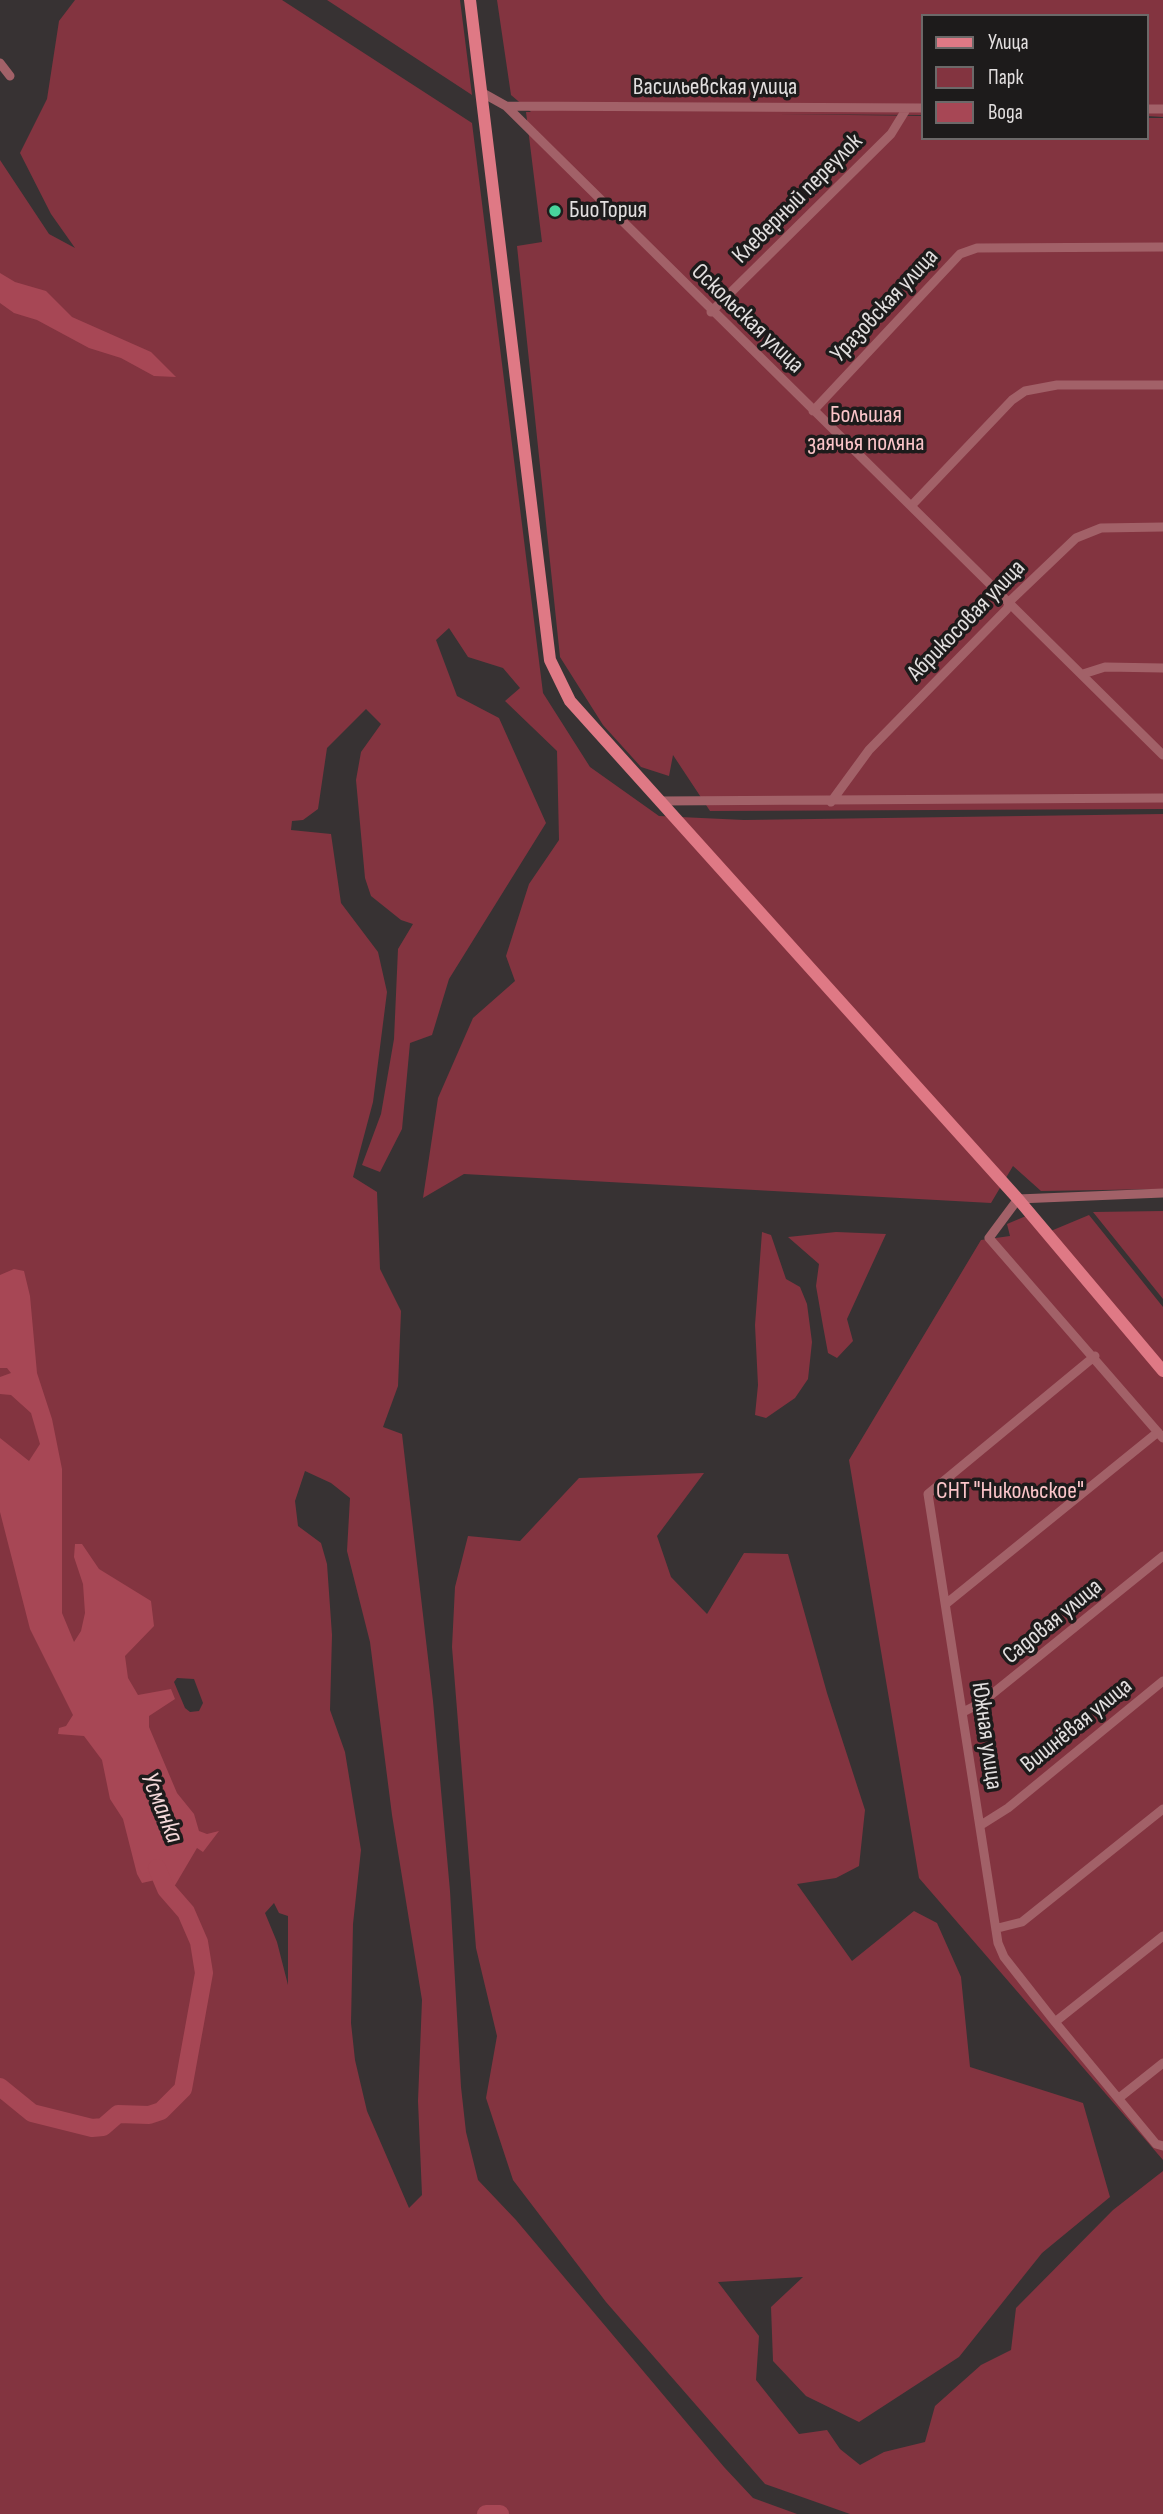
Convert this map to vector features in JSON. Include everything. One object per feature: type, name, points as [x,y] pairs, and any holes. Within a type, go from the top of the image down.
[{"type":"street","points":[[470,0],[550,660],[570,701],[1018,1199],[1163,1371]]},
{"type":"street","points":[[0,63],[9,76]]},
{"type":"street","name":"Оскольская улица","points":[[481,92],[506,106],[711,312],[1010,601],[1163,755]]},
{"type":"street","name":"Васильевская улица","points":[[506,106],[922,108]]},
{"type":"street","name":"Клеверный переулок","points":[[711,312],[891,134],[907,108]]},
{"type":"street","name":"Уразовская улица","points":[[813,411],[960,254],[977,248],[1163,247]]},
{"type":"street","points":[[912,505],[1012,400],[1025,391],[1057,385],[1163,385]]},
{"type":"street","name":"Абрикосовая улица","points":[[831,802],[869,750],[1007,609],[1010,601],[1076,538],[1088,530],[1163,527]]},
{"type":"street","points":[[1083,674],[1105,667],[1163,668]]},
{"type":"street","points":[[660,801],[1163,798]]},
{"type":"street","points":[[1018,1199],[1163,1193]]},
{"type":"street","points":[[947,1603],[1161,1435],[1095,1356],[989,1238],[1018,1199]]},
{"type":"street","name":"Южная улица","points":[[1095,1356],[928,1494],[947,1603],[968,1765],[981,1825],[990,1907],[998,1928],[998,1943],[1004,1957],[1055,2022],[1159,2145]]},
{"type":"street","name":"Садовая улица","points":[[963,1712],[981,1703],[1163,1556]]},
{"type":"street","name":"Вишнёвая улица","points":[[981,1825],[1008,1808],[1163,1681]]},
{"type":"street","points":[[998,1928],[1022,1922],[1163,1809]]},
{"type":"street","points":[[1055,2022],[1163,1936]]},
{"type":"street","points":[[1119,2098],[1163,2063]]},
{"type":"green space","points":[[75,0],[282,0],[472,123],[543,693],[590,767],[659,816],[744,820],[1163,814],[1163,1189],[1041,1191],[1013,1166],[991,1203],[464,1174],[423,1198],[438,1098],[473,1018],[515,981],[506,956],[529,884],[559,840],[557,751],[505,701],[520,688],[503,668],[468,657],[449,628],[436,640],[457,696],[499,718],[546,823],[449,979],[432,1035],[410,1043],[402,1129],[380,1172],[362,1165],[381,1114],[394,1039],[398,949],[413,924],[401,920],[371,896],[365,878],[356,780],[361,752],[381,724],[366,709],[327,748],[318,809],[303,820],[292,821],[291,830],[331,834],[341,903],[378,952],[387,992],[373,1102],[353,1177],[377,1192],[380,1269],[401,1311],[398,1386],[383,1427],[402,1434],[433,1701],[450,1891],[461,2087],[466,2132],[478,2180],[516,2220],[753,2498],[797,2514],[0,2514],[0,160],[49,234],[75,248],[51,214],[20,153],[47,99],[59,21]],"holes":[[[305,1471],[331,1483],[350,1498],[347,1551],[370,1642],[392,1815],[422,2000],[418,2101],[422,2195],[409,2208],[367,2111],[355,2060],[351,2023],[353,1924],[361,1850],[345,1752],[330,1710],[332,1635],[327,1564],[321,1543],[298,1526],[295,1501]],[[177,1678],[194,1679],[203,1703],[199,1711],[190,1712],[185,1708],[174,1682]],[[274,1903],[279,1913],[288,1916],[288,1985],[277,1942],[265,1913]]]},
{"type":"green space","points":[[327,0],[460,0],[472,95]]},
{"type":"green space","name":"Большая заячья поляна","points":[[497,0],[1163,0],[1163,117],[1149,116],[1149,14],[922,14],[922,115],[777,114],[922,116],[922,140],[1149,140],[1149,118],[1163,118],[1163,809],[710,811],[673,755],[669,776],[641,767],[603,725],[560,657],[517,246],[542,242],[526,112],[531,112],[511,95]]},
{"type":"green space","points":[[1163,1211],[1163,1299],[1093,1212]]},
{"type":"green space","name":"СНТ \"Никольское\"","points":[[1089,1215],[1163,1307],[1163,2160],[919,1878],[849,1460],[981,1240],[1010,1236],[1007,1224],[1026,1216],[1046,1233]]},
{"type":"green space","points":[[762,1232],[771,1235],[786,1279],[800,1287],[807,1304],[812,1342],[808,1379],[795,1398],[766,1418],[755,1415],[758,1385],[755,1325]]},
{"type":"green space","points":[[836,1232],[886,1234],[847,1319],[853,1341],[837,1358],[828,1353],[816,1286],[819,1264],[788,1237]]},
{"type":"green space","points":[[704,1473],[657,1536],[671,1577],[707,1614],[744,1553],[788,1554],[827,1693],[865,1810],[859,1866],[836,1878],[797,1884],[852,1961],[914,1911],[937,1923],[961,1977],[970,2067],[1083,2103],[1110,2197],[1042,2253],[959,2357],[859,2422],[806,2396],[773,2361],[771,2307],[803,2277],[718,2282],[759,2336],[756,2380],[799,2434],[827,2430],[840,2449],[860,2465],[884,2452],[925,2442],[935,2406],[981,2365],[1011,2350],[1016,2308],[1113,2210],[1163,2171],[1163,2514],[850,2514],[765,2484],[606,2302],[513,2180],[486,2098],[497,2036],[476,1948],[452,1647],[455,1587],[468,1536],[520,1541],[579,1478]]},
{"type":"water","points":[[0,273],[15,282],[46,291],[72,317],[151,352],[176,377],[154,376],[121,358],[89,348],[37,320],[14,313],[0,303]]},
{"type":"water","points":[[14,1269],[24,1271],[30,1296],[37,1373],[52,1419],[62,1469],[62,1613],[74,1642],[81,1631],[85,1613],[83,1584],[74,1557],[75,1544],[82,1544],[99,1569],[151,1601],[154,1626],[125,1656],[128,1678],[138,1695],[171,1689],[175,1699],[149,1716],[149,1727],[177,1793],[194,1814],[199,1831],[207,1834],[219,1831],[203,1852],[197,1848],[174,1887],[166,1889],[155,1880],[142,1883],[137,1874],[123,1819],[110,1799],[102,1760],[84,1736],[58,1734],[59,1728],[66,1726],[73,1715],[30,1629],[0,1512],[0,1438],[29,1461],[40,1444],[31,1413],[11,1395],[0,1394],[0,1377],[11,1373],[7,1368],[0,1368],[0,1275]]},
{"type":"waterway","name":"Усманка","points":[[0,2087],[32,2113],[92,2128],[103,2127],[118,2114],[149,2115],[161,2111],[183,2089],[204,1973],[199,1942],[186,1912],[166,1889],[157,1868]]},
{"type":"waterway","name":"Усманка","points":[[486,2514],[500,2514]]},
{"type":"place","name":"БиоТория","points":[[555,211]]}]
